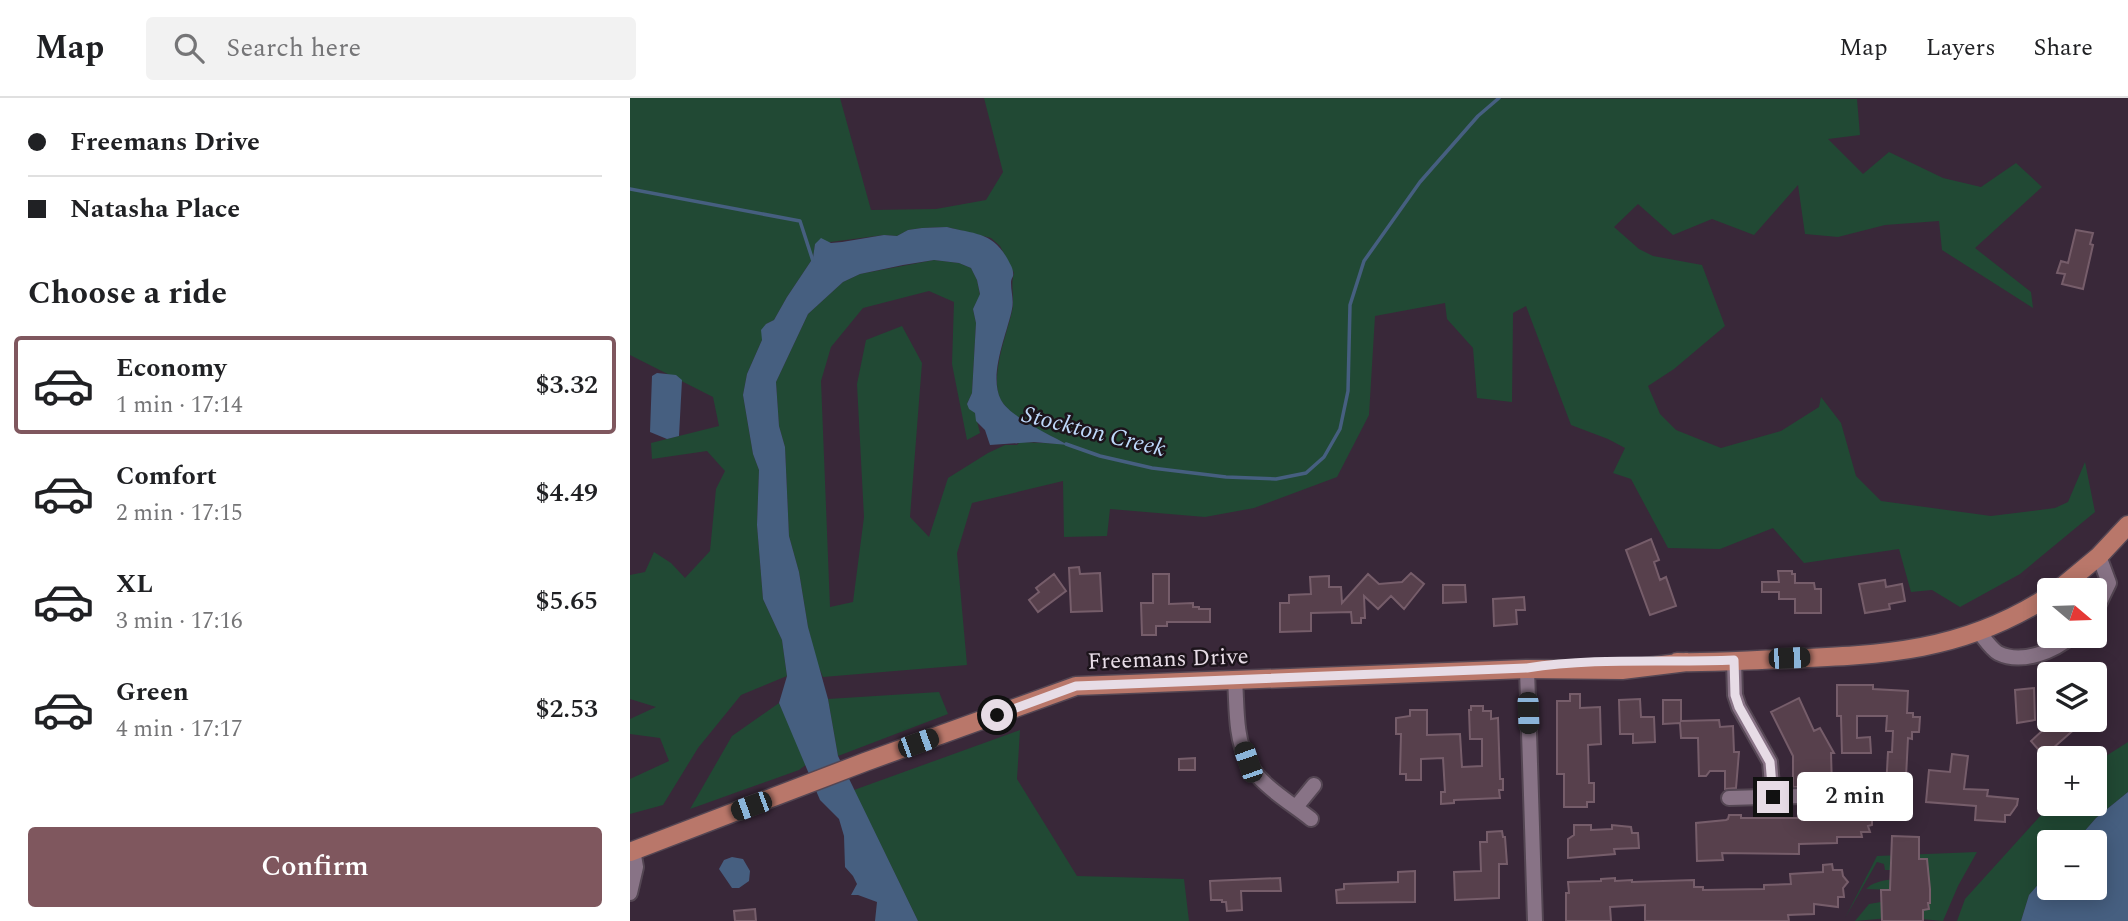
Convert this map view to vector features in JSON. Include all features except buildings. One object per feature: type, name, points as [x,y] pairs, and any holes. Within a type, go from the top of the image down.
[{"type":"main road","points":[[2072,578],[2099,556],[2128,525]]},
{"type":"main road","name":"Freemans Drive","points":[[632,851],[865,762],[1076,686],[1527,668],[1622,670],[1687,662],[1872,656],[1941,644],[1979,632],[2037,603]]},
{"type":"street","points":[[2099,556],[2109,583],[2107,587]]},
{"type":"street","points":[[1979,632],[1998,653],[2020,657],[2048,653],[2055,648]]},
{"type":"street","points":[[1734,660],[1735,695],[1770,762],[1773,797]]},
{"type":"street","points":[[1527,668],[1535,921]]},
{"type":"street","points":[[1235,680],[1240,741],[1248,762],[1268,786],[1311,818]]},
{"type":"street","points":[[1296,807],[1314,785]]},
{"type":"street","points":[[1729,798],[1803,796]]},
{"type":"street","points":[[630,893],[636,867],[632,851]]},
{"type":"green space","points":[[630,98],[840,98],[871,210],[936,209],[986,200],[1003,172],[984,98],[1857,99],[1860,135],[1828,139],[1863,174],[1889,152],[1943,178],[1981,187],[2016,163],[2042,187],[1975,248],[2031,292],[2033,308],[1942,250],[1939,221],[1885,225],[1838,237],[1805,234],[1798,185],[1754,235],[1712,219],[1673,235],[1638,204],[1614,227],[1639,249],[1653,256],[1702,265],[1725,326],[1674,369],[1648,386],[1660,414],[1676,430],[1721,448],[1781,431],[1819,407],[1821,397],[1841,423],[1856,476],[1881,501],[1991,516],[2055,508],[2068,502],[2085,462],[2095,512],[2020,574],[1960,607],[1932,590],[1911,592],[1899,549],[1804,563],[1773,528],[1720,549],[1668,548],[1631,479],[1613,473],[1625,448],[1571,425],[1526,306],[1513,313],[1512,402],[1477,398],[1473,348],[1447,319],[1445,303],[1375,316],[1369,415],[1337,477],[1254,508],[1205,517],[1110,509],[1107,536],[1064,537],[1063,481],[972,503],[957,553],[967,665],[823,677],[808,627],[799,572],[789,536],[785,447],[779,426],[776,382],[808,314],[843,282],[860,274],[934,260],[959,263],[971,268],[980,295],[973,309],[976,323],[972,393],[967,404],[975,413],[980,433],[967,440],[952,364],[954,302],[929,291],[863,308],[831,347],[821,381],[830,607],[853,602],[864,517],[857,384],[866,340],[902,326],[922,363],[910,517],[929,537],[948,478],[1005,445],[1017,445],[1020,442],[1066,444],[1015,415],[1002,402],[998,393],[998,370],[1012,311],[1014,273],[1000,246],[991,238],[947,227],[908,230],[897,236],[884,235],[815,244],[813,258],[774,320],[766,324],[747,374],[743,395],[753,454],[759,470],[757,525],[763,599],[782,640],[787,676],[741,695],[698,748],[663,805],[630,814],[630,779],[669,761],[660,738],[630,734],[630,719],[656,707],[630,699],[630,575],[645,572],[654,552],[671,563],[685,578],[710,551],[716,489],[725,471],[707,451],[652,459],[651,443],[719,426],[713,397],[630,355]]},
{"type":"green space","points":[[939,692],[948,714],[838,756],[828,699]]},
{"type":"green space","points":[[779,703],[807,764],[799,770],[690,809],[732,736]]},
{"type":"green space","points":[[1020,730],[1017,779],[1077,876],[1184,879],[1189,921],[918,921],[854,790]]},
{"type":"green space","points":[[2128,742],[2128,792],[2107,809],[2107,755]]},
{"type":"green space","points":[[2040,816],[2098,816],[2086,830],[2037,830],[2037,886],[2029,895],[2021,921],[1957,921],[1965,899]]},
{"type":"green space","points":[[1977,852],[1943,921],[1900,917],[1855,921],[1869,904],[1881,902],[1893,890],[1866,889],[1886,880],[1927,876],[1927,859],[1891,860],[1890,870],[1885,870],[1884,864],[1877,862],[1845,918],[1877,856]]},
{"type":"water","name":"Stockton Creek","points":[[947,227],[989,239],[1007,258],[1013,270],[1013,306],[997,367],[1001,400],[1013,413],[1068,445],[1034,442],[990,445],[985,430],[976,421],[975,413],[967,404],[972,393],[976,323],[973,309],[980,294],[971,268],[959,263],[934,260],[903,265],[860,274],[843,282],[808,314],[776,382],[779,426],[785,447],[789,536],[799,572],[808,627],[828,699],[838,756],[918,921],[875,921],[877,902],[851,895],[857,884],[845,867],[844,836],[839,819],[820,800],[779,703],[787,676],[782,640],[763,599],[757,525],[759,470],[753,454],[743,395],[747,374],[762,340],[761,330],[774,320],[813,258],[815,244],[821,238],[831,243],[884,235],[897,236],[908,230],[922,228]]},
{"type":"water","points":[[657,373],[676,375],[682,380],[679,436],[667,439],[650,432],[652,376]]},
{"type":"water","points":[[2128,792],[2128,921],[2021,921],[2029,895],[2037,886],[2037,900],[2107,900],[2107,830],[2086,830],[2098,816],[2107,816],[2107,809]]},
{"type":"water","points":[[732,857],[743,859],[750,871],[749,881],[739,888],[732,888],[719,869],[724,860]]},
{"type":"waterway","name":"Stockton Creek","points":[[1066,444],[1100,456],[1152,468],[1226,477],[1276,479],[1306,473],[1324,457],[1340,429],[1348,391],[1350,305],[1364,261],[1420,182],[1478,116],[1499,98]]},
{"type":"waterway","points":[[630,189],[800,221],[813,261]]},
{"type":"route","points":[[997,715],[1076,686],[1527,668],[1603,660],[1734,660],[1735,695],[1739,707],[1766,751],[1773,773],[1773,797]]}]
